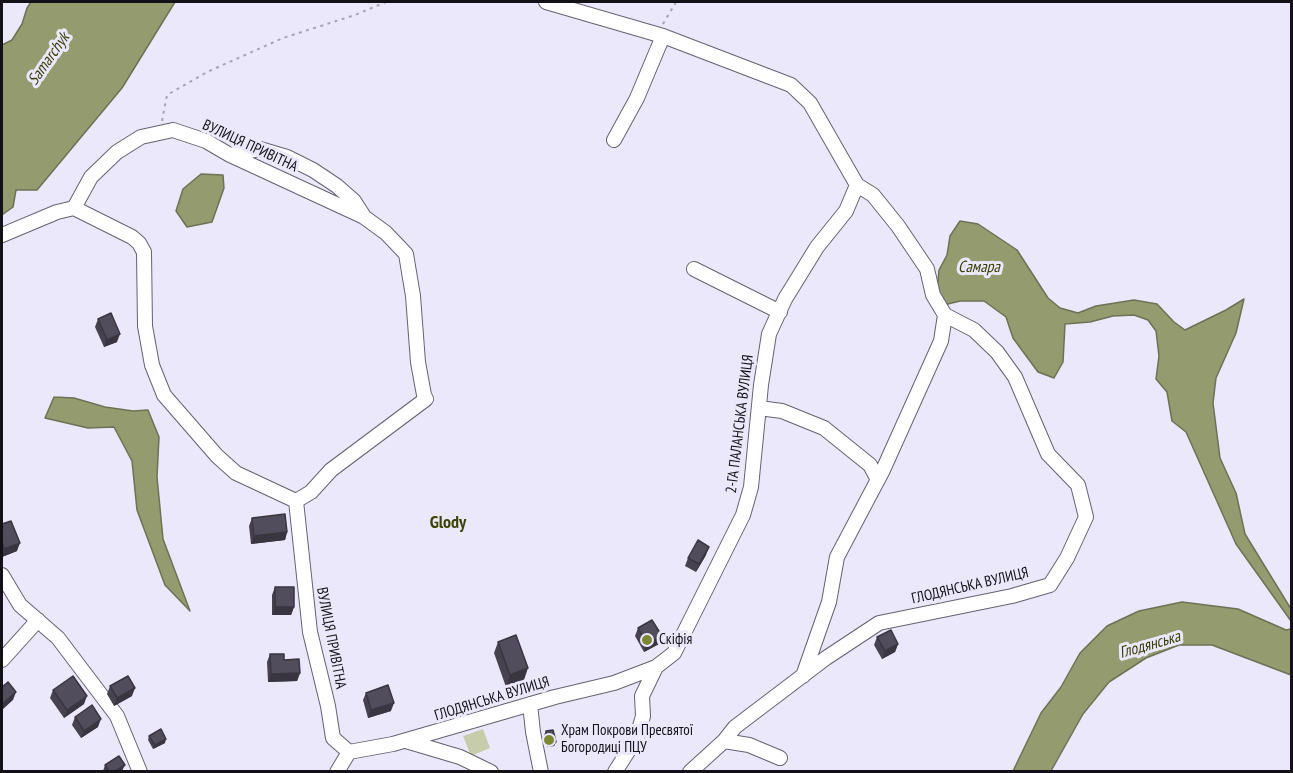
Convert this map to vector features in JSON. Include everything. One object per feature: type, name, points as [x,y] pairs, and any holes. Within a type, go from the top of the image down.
[{"type":"street","points":[[546,2],[663,36],[791,85],[810,103],[857,185],[873,195],[921,260],[927,269],[933,295],[945,315],[941,341],[878,480],[837,557],[829,602],[803,676]]},
{"type":"street","points":[[614,140],[637,98],[663,36]]},
{"type":"street","name":"ВУЛИЦЯ ПРИВІТНА","points":[[74,208],[91,177],[117,152],[141,137],[173,130],[206,141],[230,155],[364,217],[386,233],[406,254],[413,296],[418,362],[426,399],[339,464],[311,492],[296,501],[310,632],[328,706],[333,738],[349,753]]},
{"type":"street","points":[[230,155],[260,149],[287,157],[337,186],[354,201],[364,217]]},
{"type":"street","name":"2-ГА ПАЛАНСЬКА ВУЛИЦЯ","points":[[656,667],[674,653],[743,515],[751,487],[769,334],[817,247],[846,211],[857,185]]},
{"type":"street","points":[[2,235],[57,212],[74,208],[132,237],[139,243],[144,252],[145,326],[152,365],[164,395],[217,456],[236,473],[296,501]]},
{"type":"street","points":[[694,269],[780,312]]},
{"type":"street","name":"ГЛОДЯНСЬКА ВУЛИЦЯ","points":[[690,771],[724,741],[735,727],[879,623],[1012,596],[1050,585],[1067,558],[1086,517],[1078,485],[1048,454],[1015,377],[997,352],[974,330],[945,315]]},
{"type":"street","points":[[759,408],[782,411],[824,428],[870,465],[878,480]]},
{"type":"street","points":[[2,575],[20,604],[58,638],[117,716],[140,771]]},
{"type":"street","points":[[2,660],[38,620]]},
{"type":"street","points":[[615,771],[637,736],[643,716],[642,696],[656,667]]},
{"type":"street","name":"ГЛОДЯНСЬКА ВУЛИЦЯ","points":[[349,753],[406,741],[530,704],[614,683],[656,667]]},
{"type":"street","points":[[530,704],[532,732],[541,771]]},
{"type":"street","name":"ГЛОДЯНСЬКА ВУЛИЦЯ","points":[[406,741],[460,757],[491,771]]},
{"type":"street","points":[[724,741],[749,745],[780,758]]},
{"type":"street","points":[[337,771],[349,753]]},
{"type":"path","points":[[160,133],[167,95],[207,72],[283,38],[355,15],[386,2]]},
{"type":"path","points":[[663,36],[663,23],[676,2]]},
{"type":"shaded area","points":[[483,729],[490,748],[471,756],[463,736]]},
{"type":"water","name":"Samarchyk","points":[[31,2],[175,2],[122,88],[37,190],[16,190],[13,207],[2,215],[2,45],[12,40]]},
{"type":"water","points":[[201,174],[223,175],[224,188],[212,222],[187,227],[176,211],[183,189]]},
{"type":"water","name":"Самара","points":[[960,221],[978,224],[1017,250],[1048,298],[1060,308],[1078,313],[1096,306],[1134,300],[1157,304],[1185,330],[1244,299],[1236,333],[1216,378],[1213,403],[1220,458],[1236,493],[1245,534],[1291,609],[1291,621],[1236,544],[1186,432],[1172,421],[1167,392],[1156,379],[1159,356],[1156,331],[1148,320],[1134,315],[1113,316],[1090,322],[1065,324],[1063,362],[1054,378],[1038,372],[1013,338],[1006,317],[984,301],[960,301],[944,305],[937,291],[939,270],[947,255],[950,236]]},
{"type":"water","points":[[54,397],[74,398],[105,407],[133,411],[148,410],[159,437],[157,477],[163,539],[190,611],[165,585],[137,510],[132,461],[114,427],[88,428],[45,418]]},
{"type":"water","name":"Глодянська","points":[[1182,602],[1238,609],[1286,630],[1291,629],[1291,675],[1212,645],[1179,645],[1146,658],[1109,682],[1083,714],[1051,771],[1013,771],[1041,713],[1061,687],[1080,653],[1107,626],[1139,611]]},
{"type":"building","points":[[111,313],[120,334],[107,340],[98,319]]},
{"type":"building","points":[[285,514],[287,532],[254,536],[252,518]]},
{"type":"building","points":[[11,521],[20,543],[4,549],[2,524]]},
{"type":"building","points":[[698,540],[709,547],[699,564],[688,558]]},
{"type":"building","points":[[275,587],[294,587],[294,607],[275,607]]},
{"type":"building","points":[[652,620],[662,636],[647,644],[638,628]]},
{"type":"building","points":[[891,630],[898,644],[885,651],[877,637]]},
{"type":"building","points":[[516,635],[528,668],[510,675],[498,642]]},
{"type":"building","points":[[270,654],[284,654],[284,660],[299,659],[300,673],[271,674]]},
{"type":"building","points":[[73,676],[87,696],[67,710],[53,690]]},
{"type":"building","points":[[128,676],[135,688],[117,698],[110,686]]},
{"type":"building","points":[[8,682],[16,692],[2,704],[2,687]]},
{"type":"building","points":[[388,685],[394,703],[371,710],[366,693]]},
{"type":"building","points":[[92,705],[101,719],[84,731],[75,717]]},
{"type":"building","points":[[161,729],[166,739],[155,745],[149,736]]},
{"type":"building","points":[[553,730],[556,742],[548,743],[546,731]]},
{"type":"building","points":[[119,756],[125,765],[115,771],[109,771],[105,765]]},
{"type":"place","name":"Скіфія","points":[[647,640]]},
{"type":"place","name":"Храм Покрови Пресвятої Богородиці ПЦУ","points":[[549,740]]},
{"type":"district","name":"Glody","points":[[448,523]]}]
